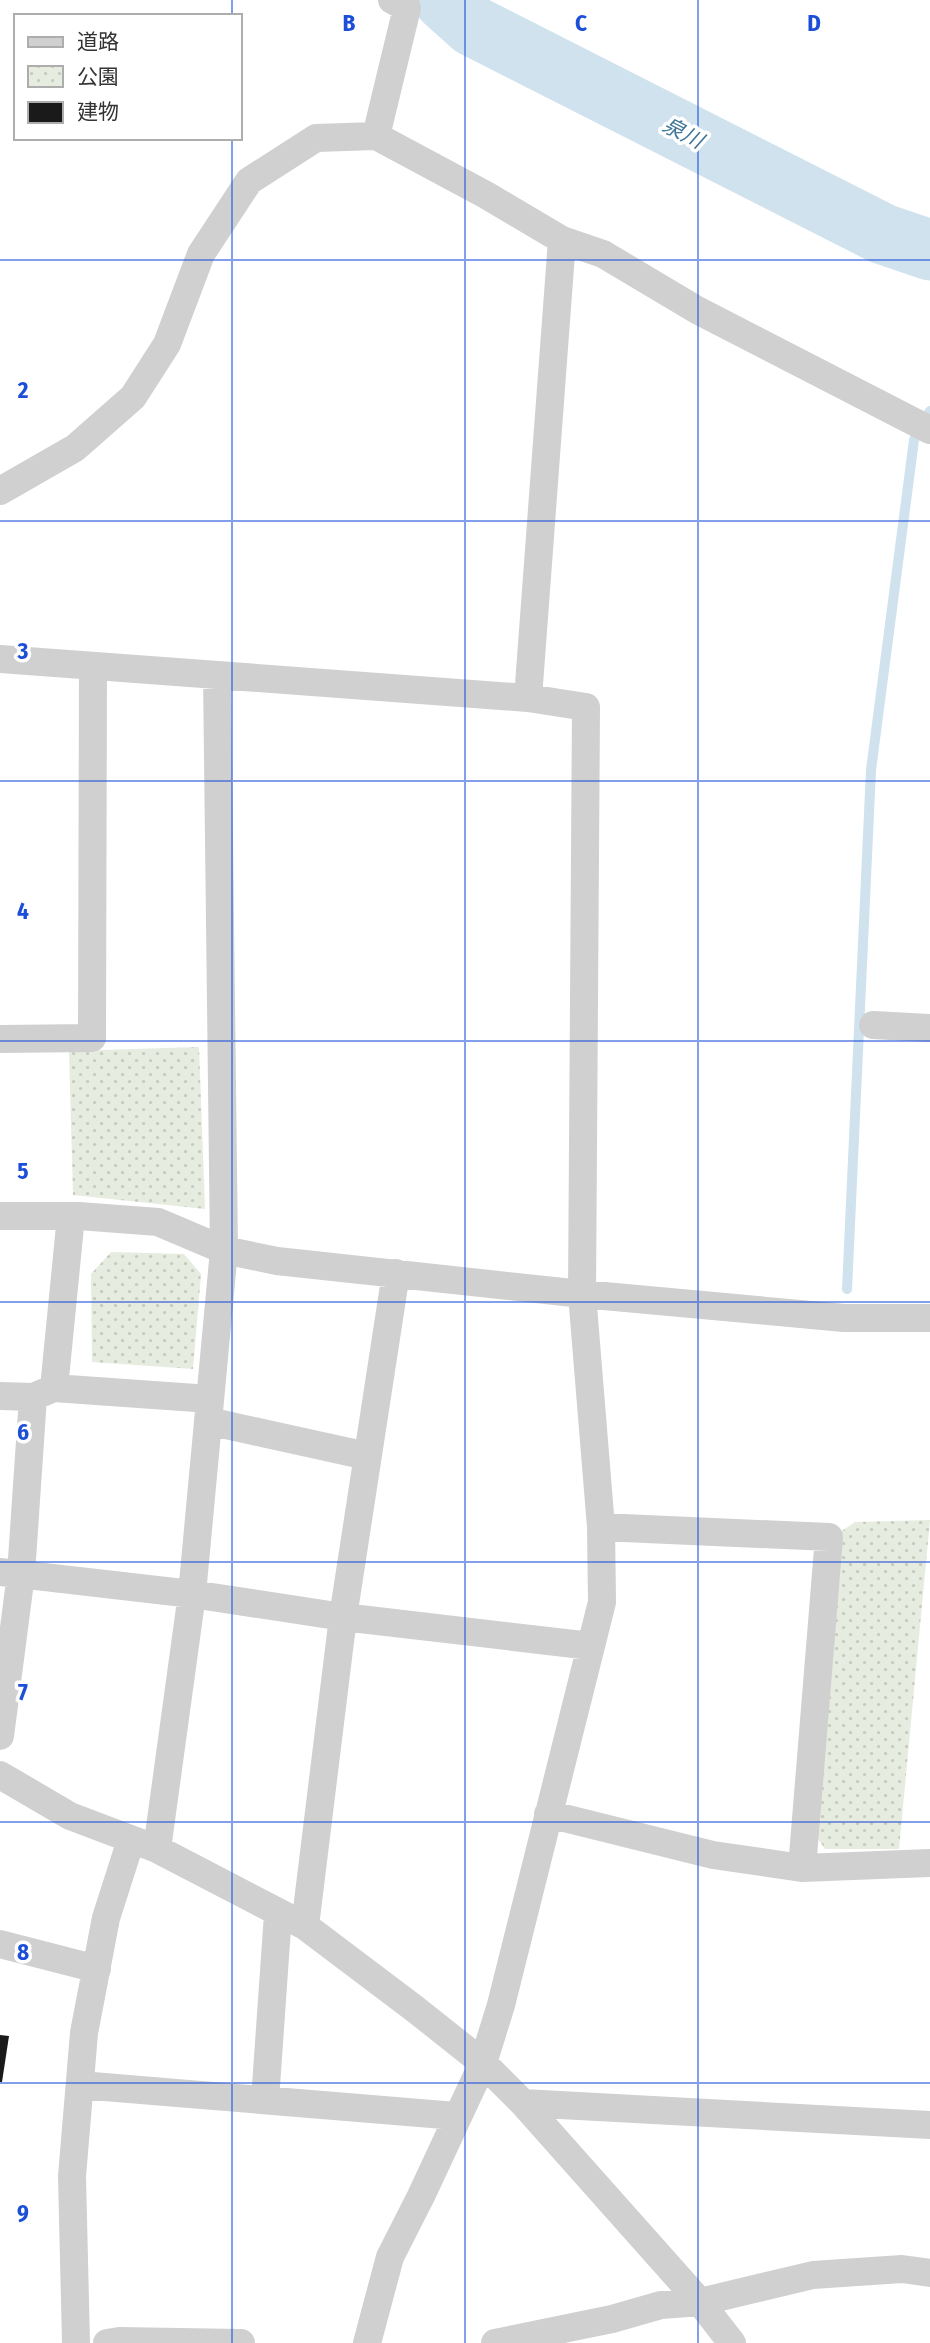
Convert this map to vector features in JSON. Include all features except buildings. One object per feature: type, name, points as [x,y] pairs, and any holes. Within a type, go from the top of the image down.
[{"type":"street","points":[[376,136],[407,8],[392,0]]},
{"type":"street","points":[[0,491],[75,447],[133,397],[167,344],[201,254],[248,181],[316,138],[376,136],[486,195],[562,240],[603,254],[697,310],[923,427]]},
{"type":"street","points":[[528,698],[562,240]]},
{"type":"street","points":[[0,659],[528,698],[586,707],[582,1294],[601,1527],[602,1602],[501,2005],[483,2063],[390,2257],[367,2343]]},
{"type":"street","points":[[0,1039],[92,1038],[93,666]]},
{"type":"street","points":[[76,2343],[72,2176],[84,2033],[106,1918],[144,1845],[192,1594],[224,1250],[217,674]]},
{"type":"street","points":[[873,1025],[930,1028]]},
{"type":"street","points":[[0,1216],[71,1216],[158,1222],[224,1250],[277,1261],[582,1294],[844,1318],[930,1318]]},
{"type":"street","points":[[0,1736],[10,1573],[44,1393],[71,1216]]},
{"type":"street","points":[[305,1926],[343,1617],[396,1273]]},
{"type":"street","points":[[0,1396],[44,1393],[209,1410],[367,1456]]},
{"type":"street","points":[[601,1527],[829,1537],[802,1868]]},
{"type":"street","points":[[10,1573],[192,1594],[343,1617],[591,1646]]},
{"type":"street","points":[[0,1774],[71,1816],[144,1845],[305,1926],[483,2063],[523,2103],[700,2302],[732,2343]]},
{"type":"street","points":[[548,1814],[713,1854],[802,1868],[930,1863]]},
{"type":"street","points":[[265,2100],[278,1914]]},
{"type":"street","points":[[0,1944],[97,1969]]},
{"type":"street","points":[[80,2085],[456,2116]]},
{"type":"street","points":[[523,2103],[930,2125]]},
{"type":"street","points":[[495,2343],[612,2331],[661,2305],[700,2302],[813,2274],[902,2269],[930,2273]]},
{"type":"street","points":[[107,2343],[241,2343]]},
{"type":"green space","points":[[199,1047],[205,1209],[73,1195],[69,1051]]},
{"type":"green space","points":[[111,1252],[184,1254],[201,1274],[193,1369],[92,1362],[91,1274]]},
{"type":"green space","points":[[930,1520],[899,1849],[825,1849],[814,1833],[839,1533],[855,1522]]},
{"type":"waterway","name":"泉川","points":[[444,0],[473,26],[883,234],[930,250]]},
{"type":"waterway","points":[[847,1289],[871,770],[914,440],[930,411]]}]
